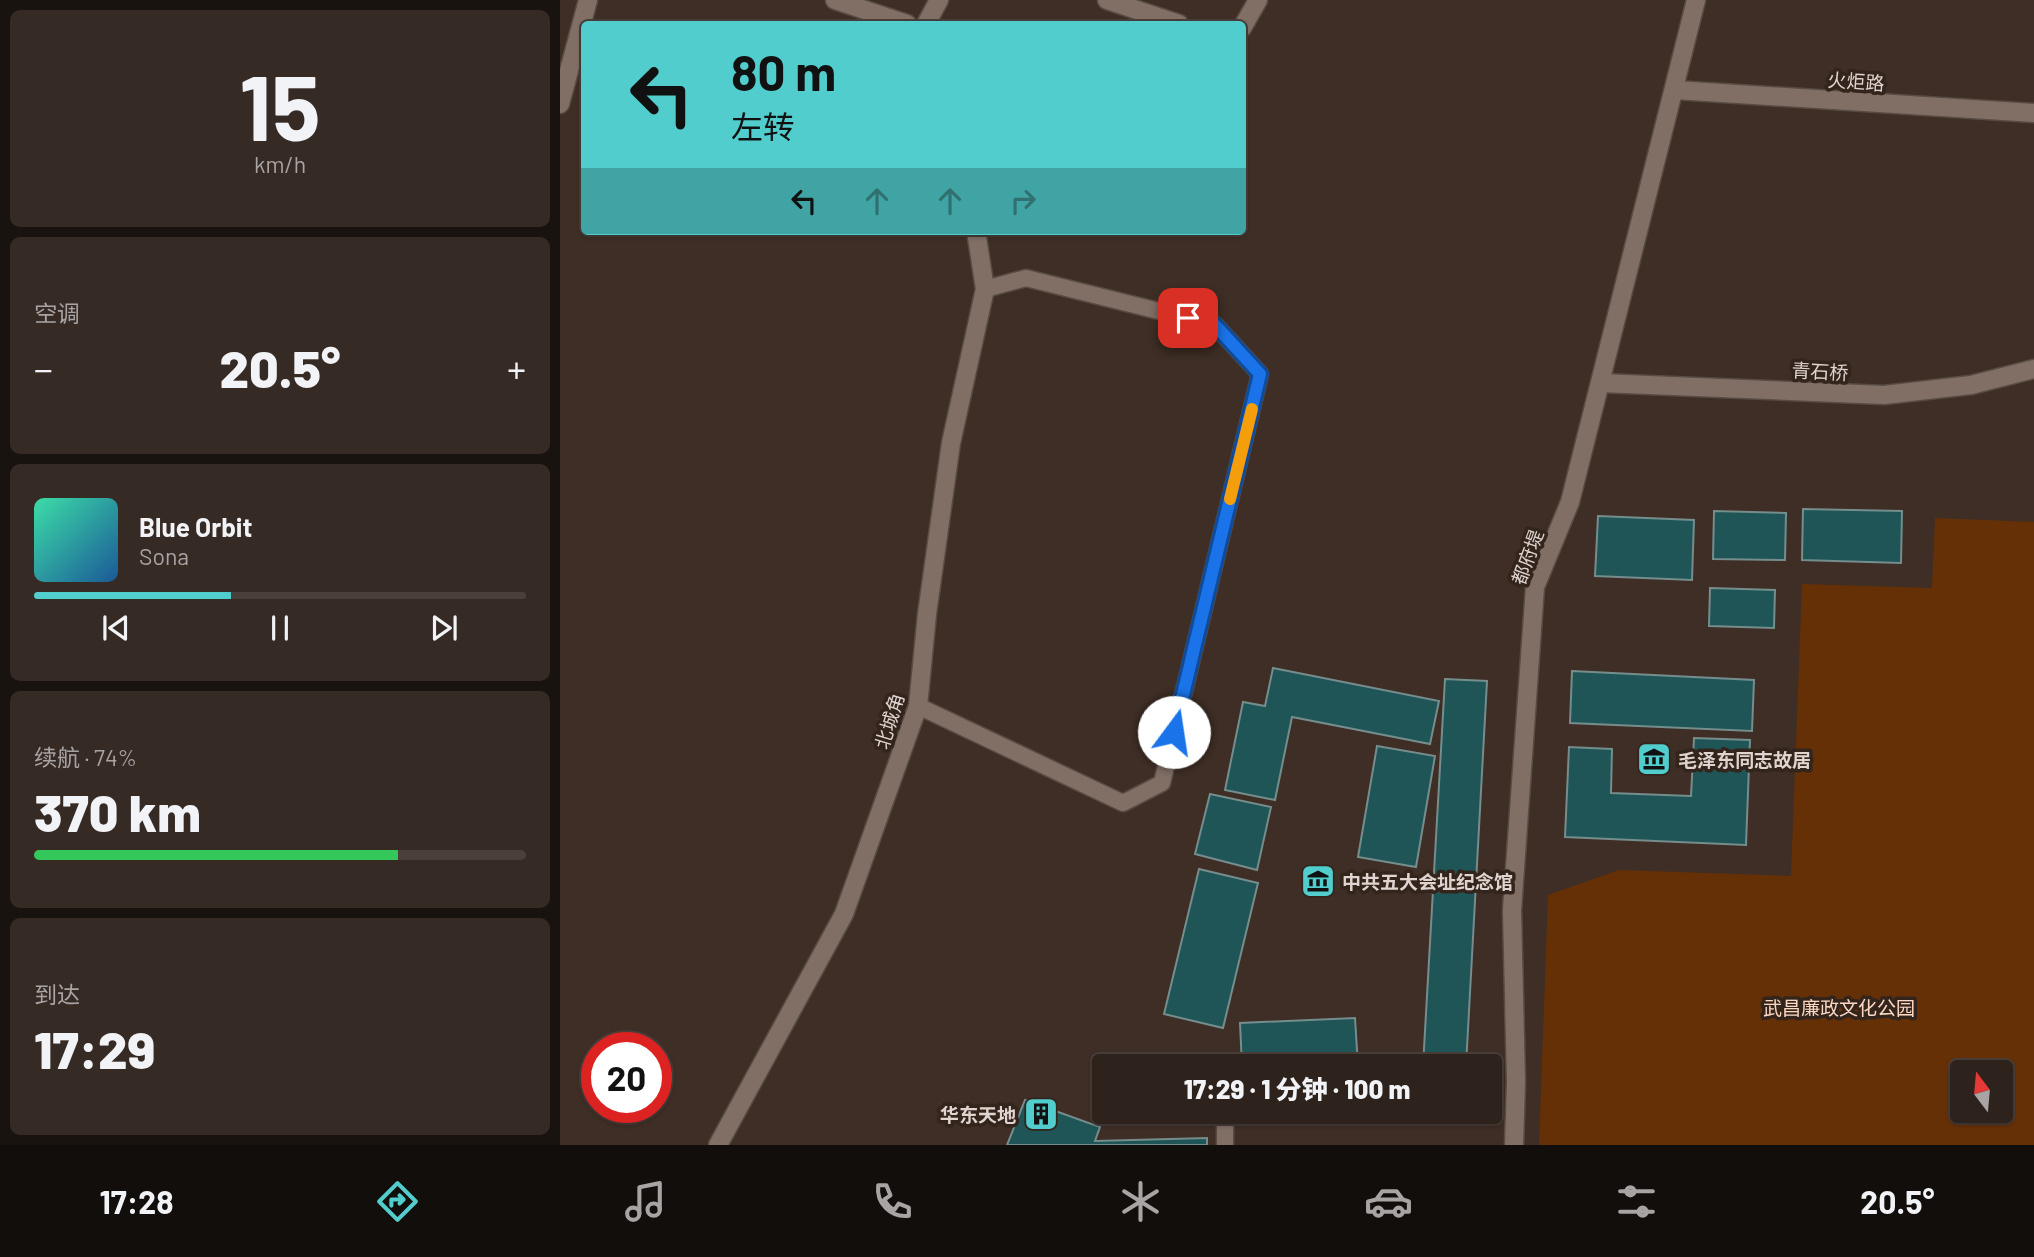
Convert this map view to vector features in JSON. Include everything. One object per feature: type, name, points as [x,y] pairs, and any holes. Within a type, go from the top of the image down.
[{"type":"street","points":[[582,21],[588,0]]},
{"type":"street","points":[[835,0],[898,21]]},
{"type":"street","points":[[928,21],[939,0]]},
{"type":"street","points":[[1107,0],[1170,21]]},
{"type":"street","points":[[1246,21],[1258,0]]},
{"type":"street","name":"都府堤","points":[[1514,1145],[1516,1082],[1512,910],[1535,587],[1570,502],[1696,0]]},
{"type":"street","points":[[560,104],[581,26]]},
{"type":"street","name":"火炬路","points":[[1675,90],[2034,113]]},
{"type":"street","name":"北城角","points":[[718,1145],[844,914],[918,706],[927,614],[951,443],[985,289],[977,235]]},
{"type":"street","name":"青石桥","points":[[1601,383],[1884,395],[1971,385],[2034,369]]},
{"type":"lane","points":[[918,706],[1123,803],[1162,783],[1260,374],[1215,325],[1026,278],[985,289]]},
{"type":"lane","points":[[1225,1124],[1225,1145]]},
{"type":"green space","name":"武昌廉政文化公园","points":[[1935,518],[2034,522],[2034,1145],[1539,1145],[1548,895],[1619,870],[1791,876],[1802,584],[1932,588]]},
{"type":"building","points":[[1803,509],[1902,511],[1901,563],[1802,560]]},
{"type":"building","points":[[1714,511],[1786,513],[1785,560],[1713,559]]},
{"type":"building","points":[[1598,516],[1694,520],[1692,580],[1595,576]]},
{"type":"building","points":[[1710,588],[1775,590],[1774,628],[1709,626]]},
{"type":"building","points":[[1273,668],[1439,701],[1430,744],[1292,717],[1275,800],[1225,790],[1243,702],[1265,706]]},
{"type":"building","points":[[1572,671],[1754,680],[1752,731],[1570,723]]},
{"type":"building","points":[[1445,679],[1487,681],[1467,1054],[1424,1054]]},
{"type":"building","points":[[1694,738],[1750,740],[1746,845],[1565,837],[1569,747],[1612,749],[1611,793],[1691,796]]},
{"type":"building","points":[[1377,746],[1435,756],[1416,867],[1358,857]]},
{"type":"building","points":[[1210,794],[1271,807],[1257,870],[1195,854]]},
{"type":"building","points":[[1199,869],[1258,883],[1223,1028],[1164,1014]]},
{"type":"building","points":[[1355,1018],[1357,1054],[1241,1054],[1240,1023]]},
{"type":"building","name":"华东天地","points":[[1025,1100],[1100,1127],[1095,1141],[1207,1138],[1207,1145],[1007,1145]]},
{"type":"slow traffic","points":[[1230,499],[1252,409]]},
{"type":"place","name":"毛泽东同志故居","points":[[1654,759]]},
{"type":"place","name":"中共五大会址纪念馆","points":[[1318,881]]},
{"type":"place","name":"华东天地","points":[[1041,1114]]},
{"type":"route","points":[[1174,732],[1260,374],[1215,325],[1188,318]]}]
